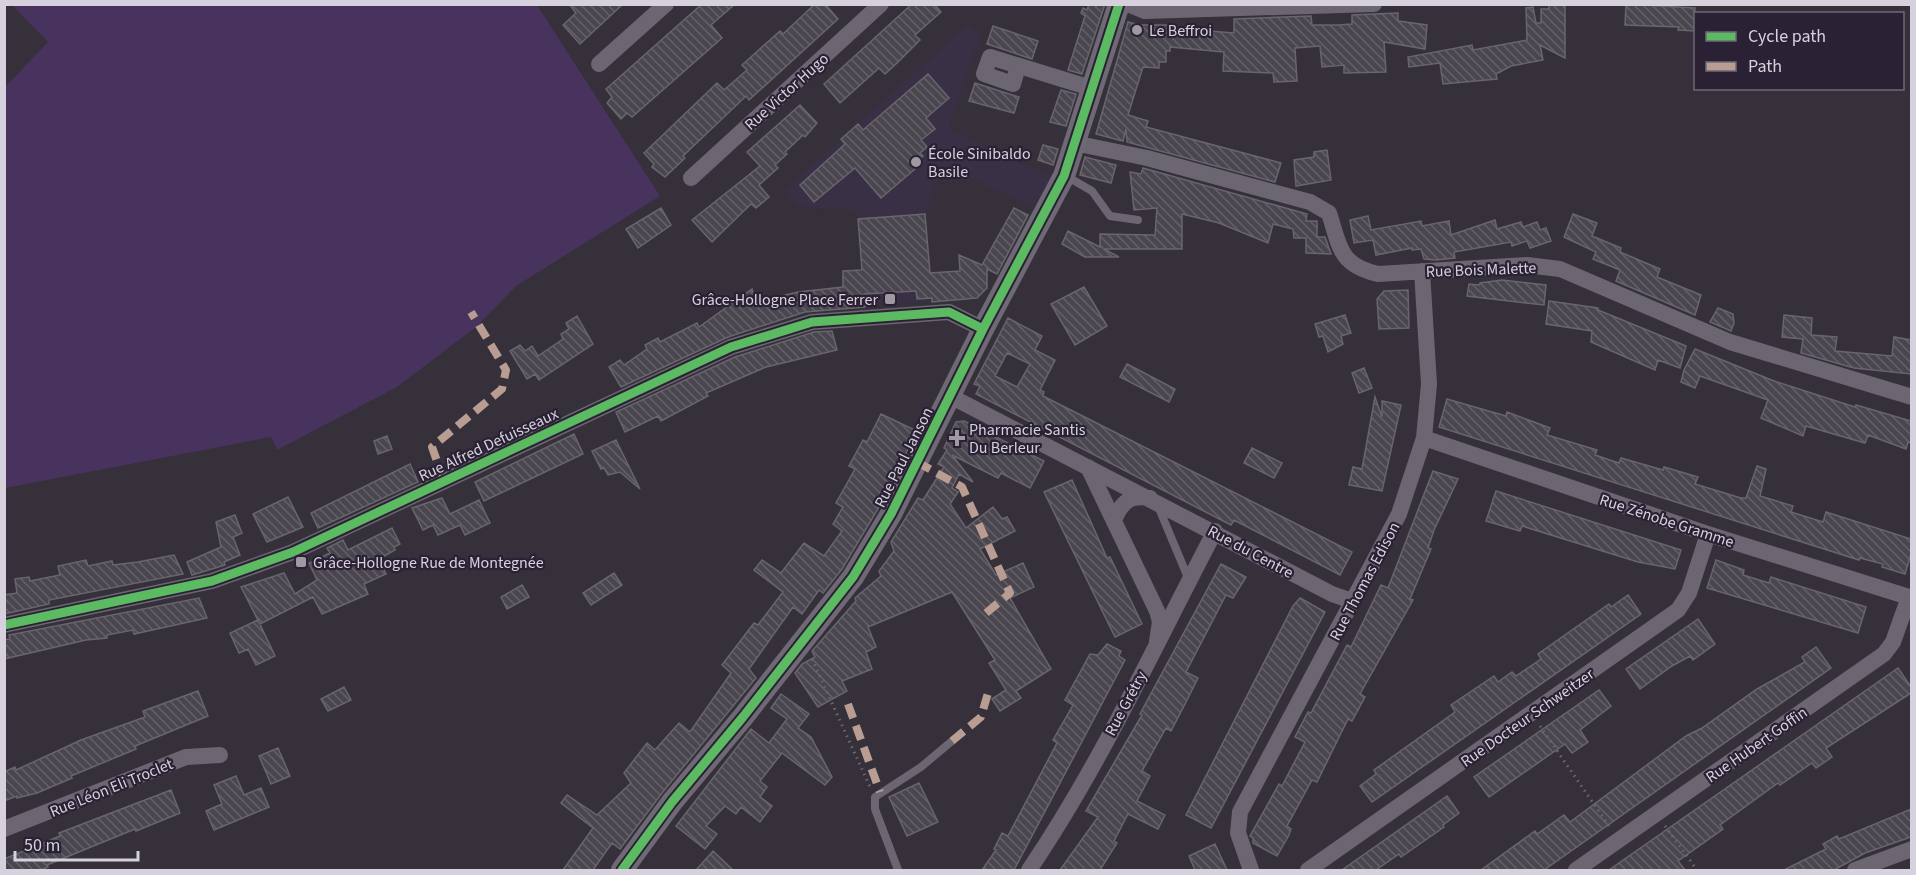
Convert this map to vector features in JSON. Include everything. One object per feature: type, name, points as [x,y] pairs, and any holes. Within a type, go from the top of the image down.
[{"type":"street","points":[[599,64],[666,4]]},
{"type":"street","name":"Rue Victor Hugo","points":[[691,178],[881,4]]},
{"type":"street","name":"Rue Paul Janson","points":[[622,870],[672,802],[853,577],[891,514],[983,329],[1064,176],[1119,4]]},
{"type":"street","points":[[1128,4],[1145,11],[1374,4]]},
{"type":"street","points":[[1018,66],[1091,88]]},
{"type":"street","name":"Rue Bois Malette","points":[[1074,143],[1147,158],[1310,202],[1329,213],[1344,258],[1359,270],[1378,274],[1527,265],[1560,270],[1730,342],[1911,397]]},
{"type":"street","name":"Rue Thomas Edison","points":[[1251,870],[1238,833],[1240,812],[1399,514],[1424,438],[1429,384],[1422,271]]},
{"type":"street","name":"Rue Alfred Defuisseaux","points":[[4,625],[212,581],[293,552],[731,347],[812,322],[949,312],[983,329]]},
{"type":"street","name":"Rue du Centre","points":[[950,396],[1215,531],[1332,594],[1352,601]]},
{"type":"street","name":"Rue Zénobe Gramme","points":[[1424,438],[1708,534],[1910,598]]},
{"type":"street","points":[[1088,467],[1159,617],[1157,642]]},
{"type":"street","points":[[1114,520],[1121,504],[1130,498],[1153,500]]},
{"type":"street","name":"Rue Grétry","points":[[1029,870],[1064,819],[1157,642],[1170,623],[1187,583],[1215,531]]},
{"type":"street","name":"Rue Docteur Schweitzer","points":[[1308,870],[1682,606],[1689,593],[1708,534]]},
{"type":"street","points":[[1148,592],[1155,599],[1164,602],[1173,599],[1187,583]]},
{"type":"street","name":"Rue Hubert Goffin","points":[[1576,870],[1884,654],[1893,642],[1910,598]]},
{"type":"street","name":"Rue Léon Eli Troclet","points":[[4,829],[186,757],[220,756]]},
{"type":"street","points":[[1855,870],[1911,849]]},
{"type":"lane","points":[[1064,176],[1092,191],[1110,216],[1138,220]]},
{"type":"lane","points":[[1153,500],[1187,583]]},
{"type":"lane","points":[[898,870],[875,809],[874,797],[921,767],[952,741]]},
{"type":"path","points":[[803,641],[834,703],[874,797]]},
{"type":"path","points":[[1531,714],[1619,840]]},
{"type":"path","points":[[1657,814],[1698,870]]},
{"type":"shaded area","points":[[12,5],[537,5],[660,196],[516,286],[476,327],[397,387],[277,450],[271,437],[5,488],[5,87],[48,42]]},
{"type":"shaded area","name":"École Sinibaldo Basile","points":[[967,25],[981,35],[949,129],[1011,159],[1053,175],[1033,208],[944,165],[925,214],[932,298],[927,302],[870,304],[864,294],[857,210],[797,207],[785,190]]},
{"type":"building","points":[[569,4],[623,4],[580,44],[563,25],[576,13]]},
{"type":"building","points":[[702,4],[735,4],[711,25],[722,38],[632,117],[627,113],[621,119],[607,103],[612,97],[606,89]]},
{"type":"building","points":[[815,4],[825,4],[838,19],[749,100],[746,96],[683,156],[685,158],[665,177],[652,167],[654,164],[644,153],[717,83],[724,90],[747,70],[742,65],[780,31],[783,34]]},
{"type":"building","points":[[912,4],[934,4],[941,12],[915,35],[920,40],[885,74],[879,68],[840,103],[824,84]]},
{"type":"building","points":[[1089,4],[1105,4],[1082,74],[1068,70],[1085,16],[1081,13],[1083,8],[1087,10]]},
{"type":"building","points":[[1549,4],[1565,4],[1565,58],[1540,45],[1543,60],[1511,66],[1496,74],[1497,79],[1443,84],[1440,63],[1409,67],[1408,57],[1472,45],[1473,50],[1527,40],[1526,8],[1533,7],[1536,23],[1541,23],[1541,9],[1549,9]]},
{"type":"building","points":[[1626,4],[1695,8],[1694,31],[1678,30],[1679,27],[1625,25]]},
{"type":"building","points":[[1398,13],[1398,21],[1427,25],[1425,49],[1384,42],[1386,72],[1344,73],[1344,65],[1322,67],[1320,46],[1295,48],[1297,81],[1274,82],[1273,73],[1223,71],[1224,52],[1170,47],[1170,51],[1166,51],[1166,62],[1159,62],[1159,68],[1143,67],[1128,115],[1148,121],[1146,127],[1281,163],[1275,182],[1127,142],[1126,129],[1123,141],[1096,134],[1128,22],[1234,33],[1234,19],[1311,16],[1312,25],[1339,25],[1352,24],[1352,15]]},
{"type":"building","points":[[993,26],[1038,41],[1032,59],[987,44]]},
{"type":"building","points":[[928,74],[949,98],[926,118],[935,129],[921,140],[927,147],[920,153],[923,156],[912,166],[915,169],[881,198],[855,168],[814,202],[800,185],[845,144],[841,139],[858,124],[863,130]]},
{"type":"building","points":[[975,83],[1019,97],[1014,113],[969,101]]},
{"type":"building","points":[[1061,90],[1076,94],[1066,126],[1050,122]]},
{"type":"building","points":[[800,105],[817,123],[805,137],[803,135],[785,152],[787,154],[775,165],[778,168],[759,185],[769,197],[756,208],[751,204],[712,242],[692,220],[760,166],[747,152]]},
{"type":"building","points":[[1043,145],[1058,149],[1053,165],[1038,160]]},
{"type":"building","points":[[1327,150],[1331,180],[1296,186],[1294,160],[1314,157],[1314,152]]},
{"type":"building","points":[[1085,157],[1116,165],[1111,183],[1080,175]]},
{"type":"building","points":[[1143,168],[1307,214],[1306,221],[1317,221],[1317,237],[1325,237],[1331,254],[1306,253],[1306,238],[1294,238],[1293,229],[1273,224],[1268,243],[1219,223],[1182,214],[1182,249],[1104,249],[1119,257],[1085,257],[1062,244],[1068,231],[1100,247],[1100,234],[1155,235],[1157,208],[1134,210],[1130,172],[1141,174]]},
{"type":"building","points":[[661,208],[671,225],[638,248],[626,229]]},
{"type":"building","points":[[1014,208],[1028,215],[997,274],[987,269],[987,288],[977,298],[932,302],[932,298],[917,299],[916,291],[864,294],[865,307],[805,312],[728,337],[621,387],[609,367],[620,360],[624,365],[647,349],[645,345],[658,338],[660,342],[697,323],[699,327],[752,289],[756,302],[798,292],[843,287],[843,271],[862,270],[858,219],[925,214],[930,273],[960,271],[959,255],[982,265]]},
{"type":"building","points":[[1573,214],[1597,223],[1592,236],[1621,248],[1620,252],[1660,269],[1657,277],[1701,295],[1695,315],[1616,281],[1620,270],[1593,259],[1596,252],[1564,237]]},
{"type":"building","points":[[1368,216],[1371,230],[1421,221],[1422,226],[1449,221],[1451,235],[1495,220],[1497,229],[1521,222],[1523,227],[1537,222],[1540,230],[1546,228],[1551,241],[1530,248],[1527,241],[1512,246],[1511,242],[1454,252],[1455,258],[1436,260],[1424,259],[1421,249],[1412,250],[1412,248],[1376,255],[1373,240],[1354,243],[1350,220]]},
{"type":"building","points":[[1502,280],[1546,285],[1544,305],[1467,296],[1469,284],[1479,285]]},
{"type":"building","points":[[1084,287],[1107,326],[1075,345],[1051,304]]},
{"type":"building","points":[[1408,290],[1409,328],[1379,329],[1377,299],[1384,291]]},
{"type":"building","points":[[1549,301],[1598,308],[1598,310],[1686,346],[1680,368],[1658,360],[1655,370],[1591,342],[1592,331],[1546,324]]},
{"type":"building","points":[[1718,308],[1733,314],[1734,323],[1731,331],[1710,322]]},
{"type":"building","points":[[1345,315],[1351,333],[1341,336],[1343,344],[1328,352],[1323,336],[1319,337],[1315,324]]},
{"type":"building","points":[[1784,315],[1812,318],[1811,335],[1837,337],[1835,351],[1892,356],[1894,337],[1911,340],[1911,374],[1854,368],[1801,353],[1803,339],[1782,337]]},
{"type":"building","points":[[577,316],[593,344],[539,380],[535,374],[527,379],[510,351],[520,345],[525,351],[532,346],[538,356],[563,339],[561,334],[569,329],[566,323]]},
{"type":"building","points":[[1008,318],[1042,336],[1035,350],[1055,360],[1040,390],[1044,392],[1043,396],[1352,552],[1340,575],[1234,520],[1231,525],[976,394],[980,386],[974,384]],"holes":[[[1007,353],[1030,364],[1017,387],[995,376]]]},
{"type":"building","points":[[832,331],[837,350],[766,367],[706,393],[708,396],[661,421],[658,416],[625,432],[616,412],[735,357],[814,332]]},
{"type":"building","points":[[1695,349],[1774,381],[1855,407],[1856,405],[1911,421],[1911,443],[1908,442],[1906,449],[1868,435],[1865,443],[1806,426],[1803,436],[1761,418],[1768,400],[1700,376],[1695,388],[1681,382],[1684,370]]},
{"type":"building","points":[[1127,364],[1175,389],[1169,402],[1120,377]]},
{"type":"building","points":[[1364,368],[1372,388],[1359,393],[1352,373]]},
{"type":"building","points":[[1375,397],[1382,417],[1382,401],[1401,405],[1382,491],[1349,485],[1353,467],[1362,469]]},
{"type":"building","points":[[1447,399],[1506,416],[1507,412],[1550,428],[1547,435],[1597,450],[1595,455],[1619,463],[1621,458],[1698,477],[1695,484],[1741,498],[1746,498],[1757,466],[1766,469],[1760,496],[1793,506],[1791,512],[1823,522],[1826,512],[1911,539],[1911,554],[1905,574],[1882,567],[1883,564],[1860,558],[1859,560],[1439,427]]},
{"type":"building","points":[[881,414],[917,431],[879,507],[842,569],[823,593],[819,590],[802,614],[793,607],[749,669],[756,678],[662,793],[620,849],[612,843],[593,870],[563,870],[593,828],[561,803],[567,795],[597,815],[631,783],[624,773],[647,743],[655,750],[679,723],[690,732],[731,673],[722,665],[754,623],[758,625],[783,592],[754,570],[762,560],[781,573],[804,543],[824,556],[842,531],[833,524],[843,507],[836,503],[855,469],[849,466],[863,440],[867,442]]},
{"type":"building","points":[[964,421],[1044,461],[1030,488],[1001,473],[998,478],[952,455],[973,482],[959,474],[952,488],[958,492],[950,504],[966,528],[993,507],[1002,519],[1007,517],[1015,531],[980,549],[996,575],[1023,563],[1034,587],[1010,598],[1051,669],[1016,691],[1021,698],[1000,711],[992,699],[1006,690],[989,663],[995,660],[952,592],[868,627],[876,647],[866,652],[872,669],[842,681],[847,691],[818,707],[795,673],[802,664],[815,657],[812,651],[856,601],[855,598],[881,576],[879,571],[894,551],[891,542],[918,498],[923,500],[944,467],[938,464],[947,450],[944,448],[956,422]]},
{"type":"building","points":[[574,434],[583,454],[484,501],[475,482]]},
{"type":"building","points":[[387,436],[392,449],[378,454],[374,441]]},
{"type":"building","points":[[616,440],[640,489],[620,472],[608,475],[604,468],[601,469],[592,451]]},
{"type":"building","points":[[1252,448],[1282,463],[1274,478],[1244,463]]},
{"type":"building","points":[[410,464],[418,482],[318,528],[311,513]]},
{"type":"building","points":[[1433,471],[1458,479],[1434,530],[1428,548],[1431,549],[1410,599],[1413,600],[1360,694],[1365,697],[1352,721],[1348,719],[1317,782],[1312,780],[1287,826],[1291,829],[1289,835],[1277,856],[1253,843],[1253,838],[1250,836],[1279,784],[1282,786],[1305,742],[1295,737],[1308,712],[1311,713],[1347,645],[1351,647],[1381,585],[1388,588]]},
{"type":"building","points":[[1072,480],[1107,558],[1110,557],[1142,624],[1115,637],[1044,492]]},
{"type":"building","points":[[1496,491],[1681,550],[1675,569],[1638,562],[1522,526],[1520,531],[1486,521]]},
{"type":"building","points":[[288,497],[303,527],[267,542],[253,514]]},
{"type":"building","points":[[442,498],[450,514],[479,500],[490,523],[465,535],[460,525],[438,535],[433,525],[423,530],[412,508]]},
{"type":"building","points":[[235,515],[242,533],[233,537],[240,555],[224,562],[225,565],[192,575],[187,562],[221,547],[216,522]]},
{"type":"building","points":[[392,528],[400,544],[394,547],[395,550],[379,559],[386,574],[364,584],[368,594],[322,614],[313,597],[260,624],[241,587],[284,573],[295,594],[317,580],[309,563],[330,553],[327,548],[343,540],[348,550]]},
{"type":"building","points":[[174,555],[183,574],[49,600],[49,604],[4,614],[4,595],[17,593],[15,579],[29,577],[30,581],[60,575],[58,566],[86,560],[88,566],[112,561],[113,565]]},
{"type":"building","points":[[1716,560],[1744,570],[1743,575],[1769,583],[1771,577],[1866,607],[1858,633],[1707,588]]},
{"type":"building","points":[[1221,564],[1246,577],[1233,598],[1226,595],[1186,672],[1198,678],[1171,731],[1166,728],[1142,771],[1150,776],[1137,801],[1165,815],[1158,829],[1128,814],[1114,841],[1117,843],[1100,870],[1060,870],[1098,817],[1086,811],[1142,715],[1140,714]]},
{"type":"building","points":[[614,573],[622,585],[591,605],[583,593]]},
{"type":"building","points":[[522,585],[529,597],[507,609],[501,597]]},
{"type":"building","points":[[1628,595],[1641,614],[1372,802],[1360,786],[1376,774],[1374,770],[1455,712],[1451,705],[1494,676],[1498,682],[1512,672],[1516,676],[1541,659],[1538,654],[1609,604],[1611,607]]},
{"type":"building","points":[[199,598],[207,618],[134,634],[133,630],[107,635],[107,638],[86,640],[4,659],[4,640],[10,639],[9,635]]},
{"type":"building","points":[[1300,598],[1325,612],[1211,828],[1186,815],[1293,606]]},
{"type":"building","points":[[1698,619],[1715,644],[1693,660],[1690,656],[1672,666],[1640,689],[1626,669]]},
{"type":"building","points":[[258,620],[275,656],[256,665],[248,649],[239,653],[230,633]]},
{"type":"building","points":[[1107,644],[1121,651],[1119,656],[1125,660],[1014,870],[982,870],[996,850],[994,849],[1002,833],[1008,836],[1057,743],[1053,740],[1073,705],[1065,700],[1090,654],[1098,655]]},
{"type":"building","points":[[1816,647],[1831,668],[1544,870],[1481,870],[1535,831],[1537,834],[1564,815],[1570,822],[1686,736],[1702,728],[1757,689],[1805,662],[1802,657]]},
{"type":"building","points":[[1898,668],[1911,687],[1911,693],[1826,748],[1832,757],[1816,768],[1812,763],[1780,785],[1778,783],[1720,825],[1723,829],[1678,861],[1685,870],[1609,870]]},
{"type":"building","points":[[344,687],[351,700],[328,711],[321,699]]},
{"type":"building","points":[[1599,690],[1611,706],[1580,730],[1588,742],[1572,753],[1565,744],[1489,797],[1474,777]]},
{"type":"building","points":[[198,691],[208,716],[135,746],[136,749],[37,793],[4,801],[4,772],[15,767],[16,770],[81,740],[145,717],[143,711]]},
{"type":"building","points":[[781,694],[809,714],[798,728],[811,737],[832,777],[825,785],[782,753],[760,781],[767,787],[760,797],[772,806],[760,822],[741,807],[736,814],[725,806],[706,826],[717,834],[705,849],[676,826],[751,729],[769,743],[787,719],[771,708]]},
{"type":"building","points":[[278,748],[290,776],[271,784],[259,756]]},
{"type":"building","points":[[236,776],[244,795],[261,788],[269,807],[214,830],[206,811],[222,804],[214,785]]},
{"type":"building","points":[[919,783],[938,822],[907,836],[889,797]]},
{"type":"building","points":[[171,790],[180,813],[136,831],[135,829],[47,865],[48,867],[40,870],[4,870],[4,859],[60,836],[59,833]]},
{"type":"building","points":[[1447,796],[1459,813],[1443,825],[1444,827],[1401,857],[1399,854],[1376,870],[1342,870]]},
{"type":"building","points":[[1911,809],[1911,837],[1865,853],[1834,870],[1784,870],[1826,849],[1823,844],[1837,836],[1839,839]]},
{"type":"building","points":[[1215,844],[1227,870],[1195,870],[1189,856]]},
{"type":"building","points":[[713,851],[733,870],[696,870]]},
{"type":"marked path","points":[[444,481],[432,447],[502,389],[506,370],[471,312]]},
{"type":"marked path","points":[[917,462],[962,487],[1010,593],[985,614]]},
{"type":"marked path","points":[[952,741],[981,717],[988,693]]},
{"type":"marked path","points":[[848,704],[880,792]]},
{"type":"cycle path","points":[[622,870],[672,802],[743,717],[853,577],[891,514],[983,329],[1064,176],[1119,4]]},
{"type":"cycle path","points":[[4,625],[212,581],[293,552],[731,347],[812,322],[949,312],[983,329]]},
{"type":"place","name":"Le Beffroi","points":[[1137,30]]},
{"type":"place","name":"École Sinibaldo Basile","points":[[916,162]]},
{"type":"place","name":"Grâce-Hollogne Place Ferrer","points":[[890,299]]},
{"type":"place","name":"Pharmacie Santis Du Berleur","points":[[957,438]]},
{"type":"place","name":"Grâce-Hollogne Rue de Montegnée","points":[[301,562]]}]
